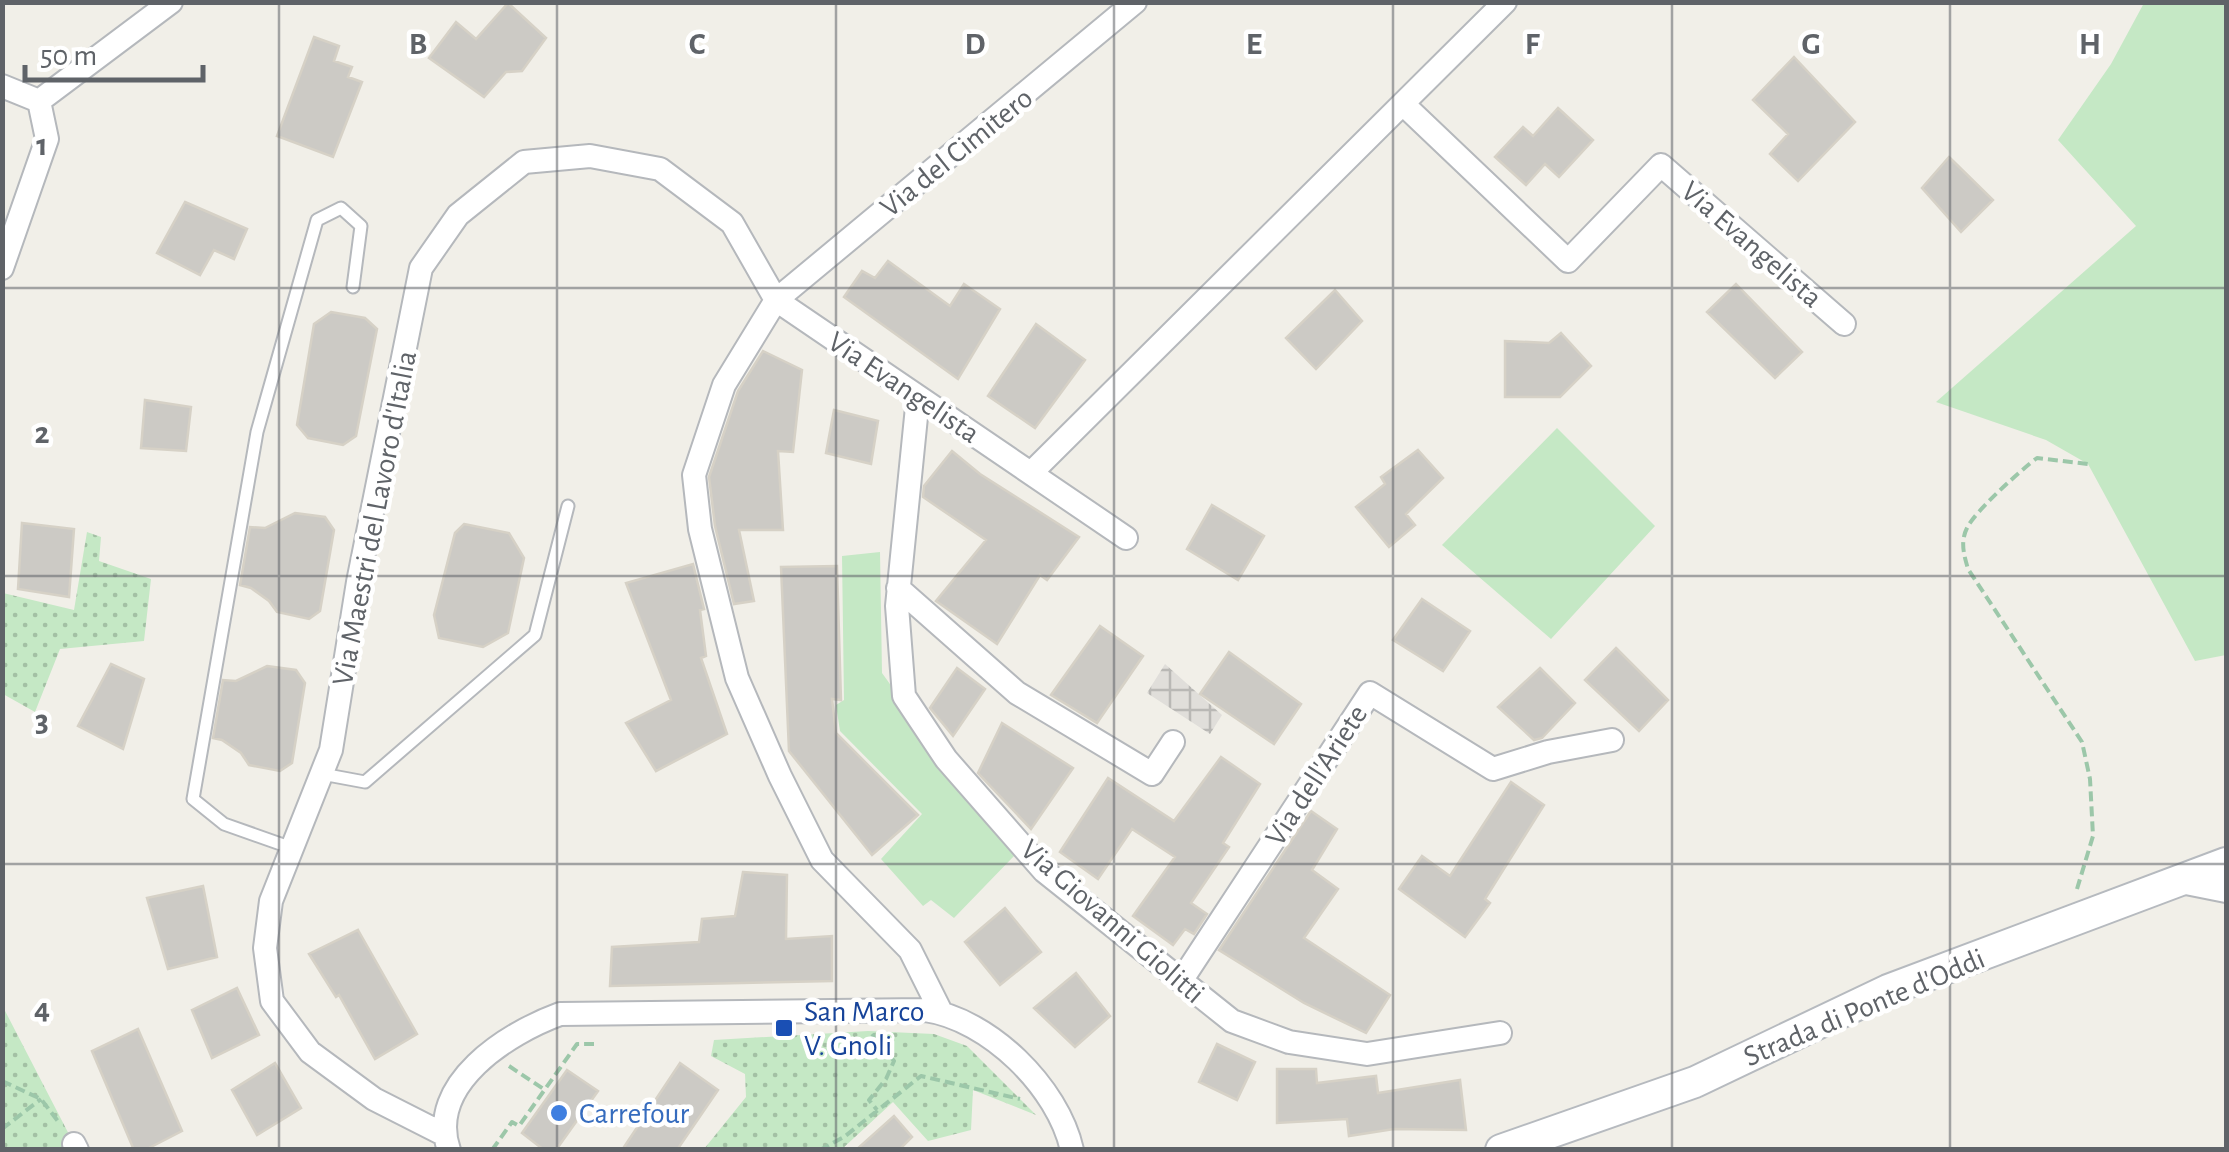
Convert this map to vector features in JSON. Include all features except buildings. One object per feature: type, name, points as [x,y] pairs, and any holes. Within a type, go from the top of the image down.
[{"type":"street","points":[[39,101],[171,2]]},
{"type":"street","name":"Via del Cimitero","points":[[942,1012],[910,950],[822,860],[780,776],[737,678],[700,529],[694,475],[724,385],[776,300],[1136,2]]},
{"type":"street","points":[[1031,473],[1505,2]]},
{"type":"street","points":[[2,86],[39,101]]},
{"type":"street","points":[[2,268],[47,139],[39,101]]},
{"type":"street","name":"Via Evangelista","points":[[1403,104],[1568,261],[1661,165],[1844,324]]},
{"type":"street","name":"Via Maestri del Lavoro d'Italia","points":[[446,1142],[374,1099],[310,1052],[272,1001],[265,948],[272,901],[331,750],[358,582],[421,268],[458,215],[524,162],[590,156],[660,169],[732,223],[776,300]]},
{"type":"street","name":"Via Evangelista","points":[[776,300],[1126,538]]},
{"type":"street","name":"Via Giovanni Giolitti","points":[[918,397],[896,606],[904,696],[946,759],[1044,870],[1232,1021],[1288,1042],[1367,1054],[1500,1033]]},
{"type":"street","points":[[898,588],[1018,693],[1152,774],[1173,742]]},
{"type":"street","name":"Via dell'Ariete","points":[[1180,980],[1370,693],[1493,769],[1548,752],[1612,740]]},
{"type":"street","name":"Strada di Ponte d'Oddi","points":[[1501,1150],[1696,1082],[1888,990],[2226,863]]},
{"type":"street","points":[[2175,881],[2226,891]]},
{"type":"street","points":[[446,1142],[446,1112],[456,1087],[485,1056],[530,1025],[560,1014],[942,1012],[1008,1050],[1032,1074],[1068,1129],[1072,1150]]},
{"type":"lane","points":[[292,848],[224,824],[193,799],[258,432],[317,220],[341,208],[361,226],[353,287]]},
{"type":"lane","points":[[322,774],[364,782],[535,635],[568,506]]},
{"type":"path","points":[[2066,924],[2093,836],[2090,779],[2082,742],[1968,569],[1962,548],[1967,526],[2037,458],[2088,464]]},
{"type":"path","points":[[868,1031],[894,1061],[869,1100],[877,1110]]},
{"type":"path","points":[[492,1150],[512,1122],[520,1126],[577,1044],[594,1044]]},
{"type":"path","points":[[510,1066],[545,1090]]},
{"type":"path","points":[[820,1150],[844,1138],[920,1076],[1021,1099],[1050,1101]]},
{"type":"path","points":[[2,1081],[41,1098],[76,1147]]},
{"type":"path","points":[[2,1130],[41,1098]]},
{"type":"shaded area","points":[[1165,664],[1222,715],[1210,734],[1147,693]]},
{"type":"green space","points":[[2144,3],[2226,3],[2226,655],[2195,661],[2088,464],[2046,440],[1936,402],[2136,226],[2058,140],[2111,64]]},
{"type":"green space","points":[[1557,428],[1655,526],[1551,639],[1442,545]]},
{"type":"green space","points":[[87,532],[101,537],[99,561],[151,579],[144,641],[60,649],[35,712],[3,694],[3,593],[74,610]]},
{"type":"green space","points":[[880,552],[882,673],[1014,856],[954,918],[931,900],[923,906],[881,859],[922,814],[840,731],[836,705],[844,700],[842,556]]},
{"type":"green space","points":[[2,1005],[74,1144],[63,1149],[3,1149]]},
{"type":"green space","points":[[868,1031],[934,1034],[967,1046],[1036,1115],[973,1090],[971,1130],[928,1141],[893,1102],[842,1149],[704,1149],[746,1097],[745,1074],[711,1056],[714,1040]]},
{"type":"place","name":"San Marco V. Gnoli","points":[[784,1028]]},
{"type":"place","name":"Carrefour","points":[[559,1113]]}]
